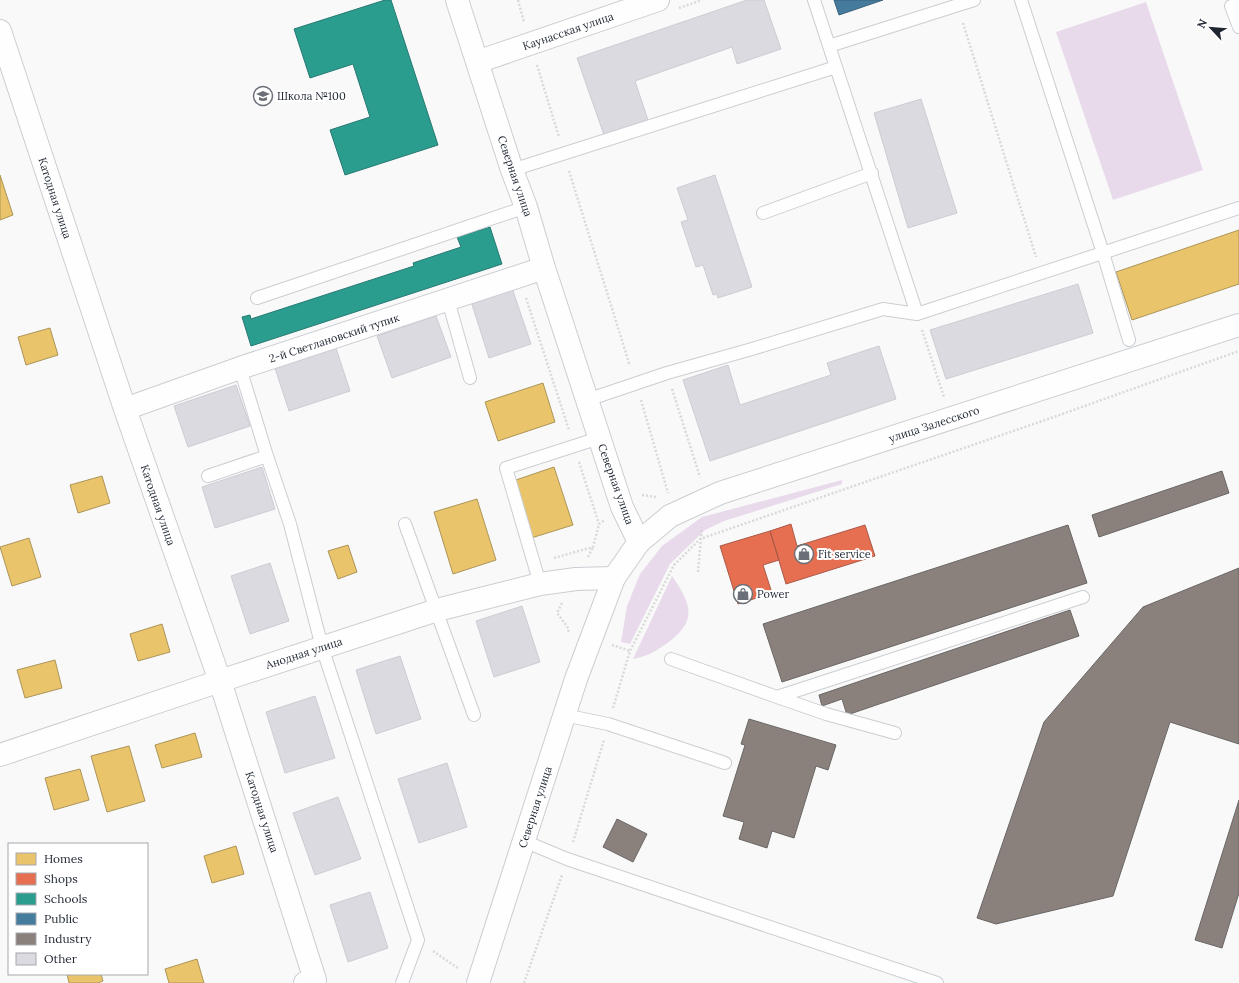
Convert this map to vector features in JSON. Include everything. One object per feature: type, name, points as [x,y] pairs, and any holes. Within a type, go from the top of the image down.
[{"type":"street","name":"Северная улица","points":[[457,0],[512,170],[526,207],[544,268],[622,507],[639,542],[614,578],[576,679],[478,983]]},
{"type":"street","name":"Каунасская улица","points":[[477,62],[645,2]]},
{"type":"street","name":"Катодная улица","points":[[0,31],[125,409],[220,681],[310,982]]},
{"type":"street","name":"2-й Светлановский тупик","points":[[125,409],[240,368],[544,268]]},
{"type":"street","name":"улица Залесского","points":[[639,542],[670,516],[720,493],[1239,325]]},
{"type":"street","name":"Анодная улица","points":[[0,755],[437,610],[540,584],[576,579],[614,578]]},
{"type":"lane","points":[[814,0],[872,173],[916,314]]},
{"type":"lane","points":[[829,46],[974,0]]},
{"type":"lane","points":[[1022,0],[1103,253],[1129,340]]},
{"type":"lane","points":[[1239,4],[1231,6],[1239,28]]},
{"type":"lane","points":[[512,170],[836,67]]},
{"type":"lane","points":[[763,213],[872,173]]},
{"type":"lane","points":[[257,298],[526,207]]},
{"type":"lane","points":[[587,400],[667,373],[883,309],[916,314],[1042,274],[1239,208]]},
{"type":"lane","points":[[448,300],[470,378]]},
{"type":"lane","points":[[240,368],[290,524],[322,647],[418,940],[402,983]]},
{"type":"lane","points":[[540,584],[506,468],[599,438]]},
{"type":"lane","points":[[208,476],[267,456]]},
{"type":"lane","points":[[405,524],[474,715]]},
{"type":"lane","points":[[777,697],[1083,597]]},
{"type":"lane","points":[[671,659],[826,714],[895,733]]},
{"type":"lane","points":[[564,715],[608,724],[725,763]]},
{"type":"lane","points":[[524,841],[567,859],[937,983]]},
{"type":"path","points":[[957,6],[969,39],[1031,245],[1042,274]]},
{"type":"path","points":[[519,276],[599,524]]},
{"type":"path","points":[[916,314],[946,404]]},
{"type":"path","points":[[524,983],[567,859],[630,651],[674,565],[700,539],[1239,352]]},
{"type":"path","points":[[667,373],[707,499],[700,539],[698,572]]},
{"type":"shaded area","points":[[1146,2],[1203,170],[1113,200],[1056,32]]},
{"type":"shaded area","points":[[842,480],[842,484],[724,521],[705,530],[670,564],[630,644],[621,642],[627,606],[640,574],[662,546],[702,517]]},
{"type":"shaded area","points":[[672,576],[679,586],[687,604],[687,620],[683,628],[676,636],[666,644],[651,653],[633,659]]},
{"type":"building: Homes","points":[[0,175],[13,215],[0,220]]},
{"type":"building: Homes","points":[[1239,230],[1239,284],[1132,320],[1116,272]]},
{"type":"building: Homes","points":[[50,328],[58,355],[26,365],[18,337]]},
{"type":"building: Homes","points":[[543,383],[555,422],[498,441],[485,402]]},
{"type":"building: Homes","points":[[554,467],[573,525],[528,539],[510,482]]},
{"type":"building: Homes","points":[[102,476],[110,503],[78,513],[70,485]]},
{"type":"building: Homes","points":[[477,499],[496,560],[453,574],[434,512]]},
{"type":"building: Homes","points":[[29,538],[41,577],[12,586],[0,547]]},
{"type":"building: Homes","points":[[348,545],[357,572],[338,579],[328,551]]},
{"type":"building: Homes","points":[[162,624],[170,652],[138,661],[130,634]]},
{"type":"building: Homes","points":[[55,660],[62,688],[25,698],[17,670]]},
{"type":"building: Homes","points":[[195,733],[202,757],[162,768],[155,745]]},
{"type":"building: Homes","points":[[129,746],[145,801],[107,812],[91,756]]},
{"type":"building: Homes","points":[[80,769],[89,800],[54,810],[45,778]]},
{"type":"building: Homes","points":[[236,846],[244,874],[212,883],[204,856]]},
{"type":"building: Homes","points":[[197,959],[204,983],[169,983],[165,969]]},
{"type":"building: Homes","points":[[67,975],[101,975],[103,981],[98,983],[69,983]]},
{"type":"building: Shops","points":[[791,524],[797,546],[865,525],[875,556],[786,584],[770,531]]},
{"type":"building: Shops","points":[[770,531],[779,560],[763,565],[772,593],[738,604],[720,546]]},
{"type":"building: Schools","points":[[385,0],[391,0],[438,145],[345,175],[330,130],[370,117],[353,64],[310,78],[294,29]]},
{"type":"building: Schools","points":[[490,227],[502,264],[251,346],[242,317],[250,315],[251,319],[414,266],[413,263],[461,247],[457,237]]},
{"type":"building: Public","points":[[834,0],[883,0],[839,15]]},
{"type":"building: Industry","points":[[1222,471],[1229,493],[1099,537],[1092,515]]},
{"type":"building: Industry","points":[[1068,525],[1087,583],[782,682],[763,624]]},
{"type":"building: Industry","points":[[1239,568],[1239,744],[1170,722],[1113,896],[996,924],[977,918],[1044,722],[1143,607]]},
{"type":"building: Industry","points":[[1070,610],[1079,636],[847,715],[842,699],[822,706],[819,695]]},
{"type":"building: Industry","points":[[749,719],[836,745],[828,770],[816,766],[794,838],[772,831],[767,848],[739,839],[744,822],[723,816],[745,745],[741,744]]},
{"type":"building: Industry","points":[[1239,800],[1239,893],[1222,948],[1195,940]]},
{"type":"building: Industry","points":[[617,819],[647,834],[633,862],[603,847]]},
{"type":"building: Other","points":[[747,0],[764,0],[781,49],[737,64],[732,47],[635,81],[648,120],[604,135],[577,58]]},
{"type":"building: Other","points":[[921,99],[957,213],[908,228],[874,113]]},
{"type":"building: Other","points":[[715,175],[752,287],[718,298],[717,294],[713,295],[703,265],[696,267],[681,222],[688,220],[677,188]]},
{"type":"building: Other","points":[[1078,284],[1093,333],[946,379],[930,330]]},
{"type":"building: Other","points":[[511,285],[531,344],[489,358],[470,298]]},
{"type":"building: Other","points":[[436,316],[451,357],[392,378],[377,336]]},
{"type":"building: Other","points":[[879,346],[896,399],[710,461],[683,380],[728,365],[740,405],[831,375],[827,363]]},
{"type":"building: Other","points":[[336,348],[350,391],[289,411],[275,368]]},
{"type":"building: Other","points":[[236,385],[250,426],[188,447],[174,406]]},
{"type":"building: Other","points":[[262,467],[275,509],[215,528],[202,487]]},
{"type":"building: Other","points":[[270,563],[289,621],[250,634],[231,576]]},
{"type":"building: Other","points":[[522,606],[540,662],[494,677],[476,621]]},
{"type":"building: Other","points":[[400,656],[421,719],[376,734],[356,670]]},
{"type":"building: Other","points":[[315,696],[335,758],[285,773],[266,712]]},
{"type":"building: Other","points":[[447,763],[467,827],[419,843],[398,779]]},
{"type":"building: Other","points":[[338,797],[361,859],[315,875],[293,813]]},
{"type":"building: Other","points":[[370,892],[388,948],[348,962],[330,905]]},
{"type":"place","name":"Школа №100","points":[[263,96]]},
{"type":"place","name":"Fit service","points":[[804,554]]},
{"type":"place","name":"Power","points":[[743,594]]}]
